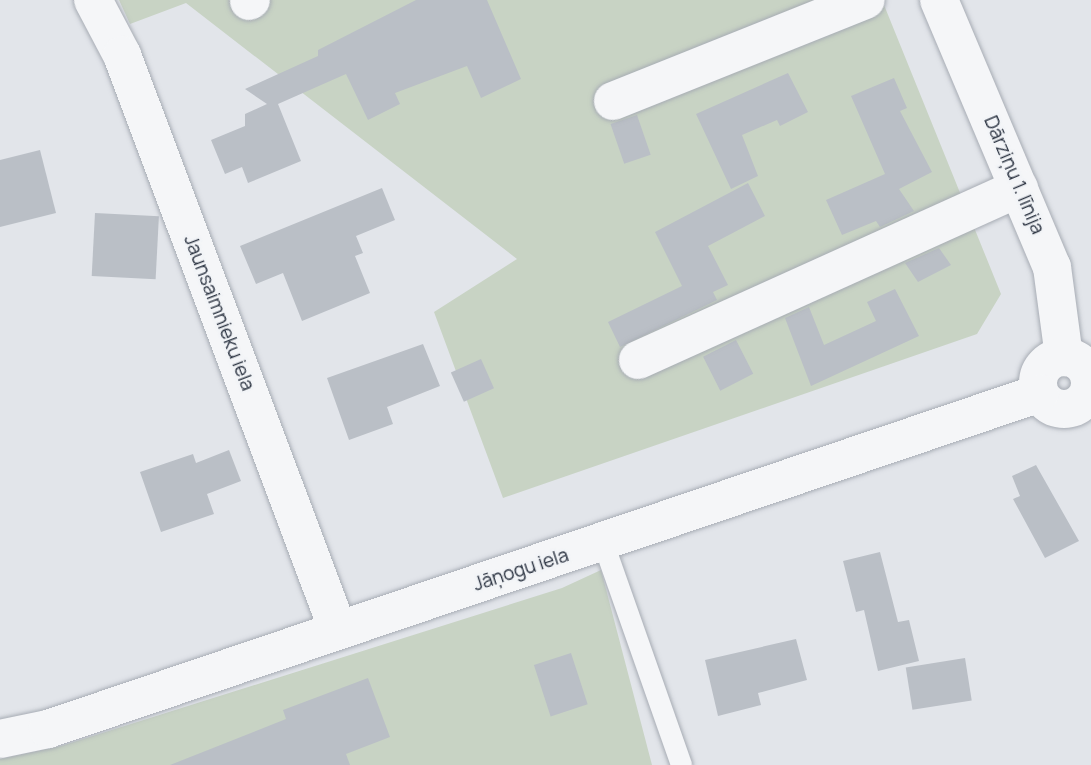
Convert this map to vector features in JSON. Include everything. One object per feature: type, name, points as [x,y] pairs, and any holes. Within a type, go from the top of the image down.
[{"type":"street","name":"Jaunsaimnieku iela","points":[[93,0],[122,55],[338,630]]},
{"type":"street","points":[[613,101],[866,0]]},
{"type":"street","name":"Dārziņu 1. līnija","points":[[939,0],[1052,267],[1072,332]]},
{"type":"street","points":[[638,360],[1019,188]]},
{"type":"street","points":[[1072,332],[1090,383],[1087,402],[1061,408],[1040,393],[1042,369],[1072,332]]},
{"type":"street","name":"Jāņogu iela","points":[[0,739],[48,729],[603,542],[757,486],[1040,393]]},
{"type":"lane","points":[[603,542],[681,765]]},
{"type":"green space","points":[[119,0],[882,0],[1001,294],[977,334],[503,498],[434,312],[517,259],[186,3],[130,24]]},
{"type":"green space","points":[[601,570],[652,765],[0,765],[0,759],[61,746],[562,588]]},
{"type":"building","points":[[416,0],[487,0],[521,79],[481,98],[467,66],[395,93],[400,104],[368,120],[346,74],[278,104],[301,161],[248,183],[242,167],[225,174],[211,140],[245,126],[245,114],[267,104],[245,89],[318,56],[318,50]]},
{"type":"building","points":[[788,73],[808,112],[780,126],[777,120],[742,135],[758,176],[731,189],[696,114]]},
{"type":"building","points":[[894,78],[907,108],[900,111],[932,172],[899,189],[914,211],[880,227],[876,221],[842,235],[826,200],[885,174],[851,96]]},
{"type":"building","points":[[637,115],[651,155],[624,164],[611,124]]},
{"type":"building","points":[[40,150],[56,213],[0,227],[0,160]]},
{"type":"building","points":[[748,183],[765,216],[708,246],[728,285],[713,292],[717,300],[620,347],[608,322],[682,286],[655,232]]},
{"type":"building","points":[[382,188],[395,220],[356,236],[363,253],[355,256],[370,293],[302,321],[283,273],[256,284],[240,246]]},
{"type":"building","points":[[95,213],[159,216],[156,279],[92,276]]},
{"type":"building","points":[[939,248],[951,265],[918,282],[905,263]]},
{"type":"building","points":[[895,289],[919,336],[811,386],[785,318],[809,307],[824,345],[876,321],[867,302]]},
{"type":"building","points":[[736,340],[753,374],[720,391],[703,357]]},
{"type":"building","points":[[423,344],[440,386],[387,407],[393,424],[349,440],[327,378]]},
{"type":"building","points":[[481,359],[494,388],[464,402],[451,372]]},
{"type":"building","points":[[229,450],[241,481],[207,494],[214,514],[161,532],[140,472],[193,454],[196,463]]},
{"type":"building","points":[[1036,465],[1079,541],[1045,558],[1013,499],[1020,496],[1012,476]]},
{"type":"building","points":[[880,552],[898,622],[909,620],[919,661],[878,671],[864,610],[856,612],[843,561]]},
{"type":"building","points":[[796,639],[807,680],[758,693],[761,705],[718,716],[705,660]]},
{"type":"building","points":[[571,653],[588,704],[551,716],[534,665]]},
{"type":"building","points":[[965,658],[972,700],[912,710],[906,667]]},
{"type":"building","points":[[368,678],[390,737],[346,754],[350,765],[170,765],[286,719],[283,710]]}]
